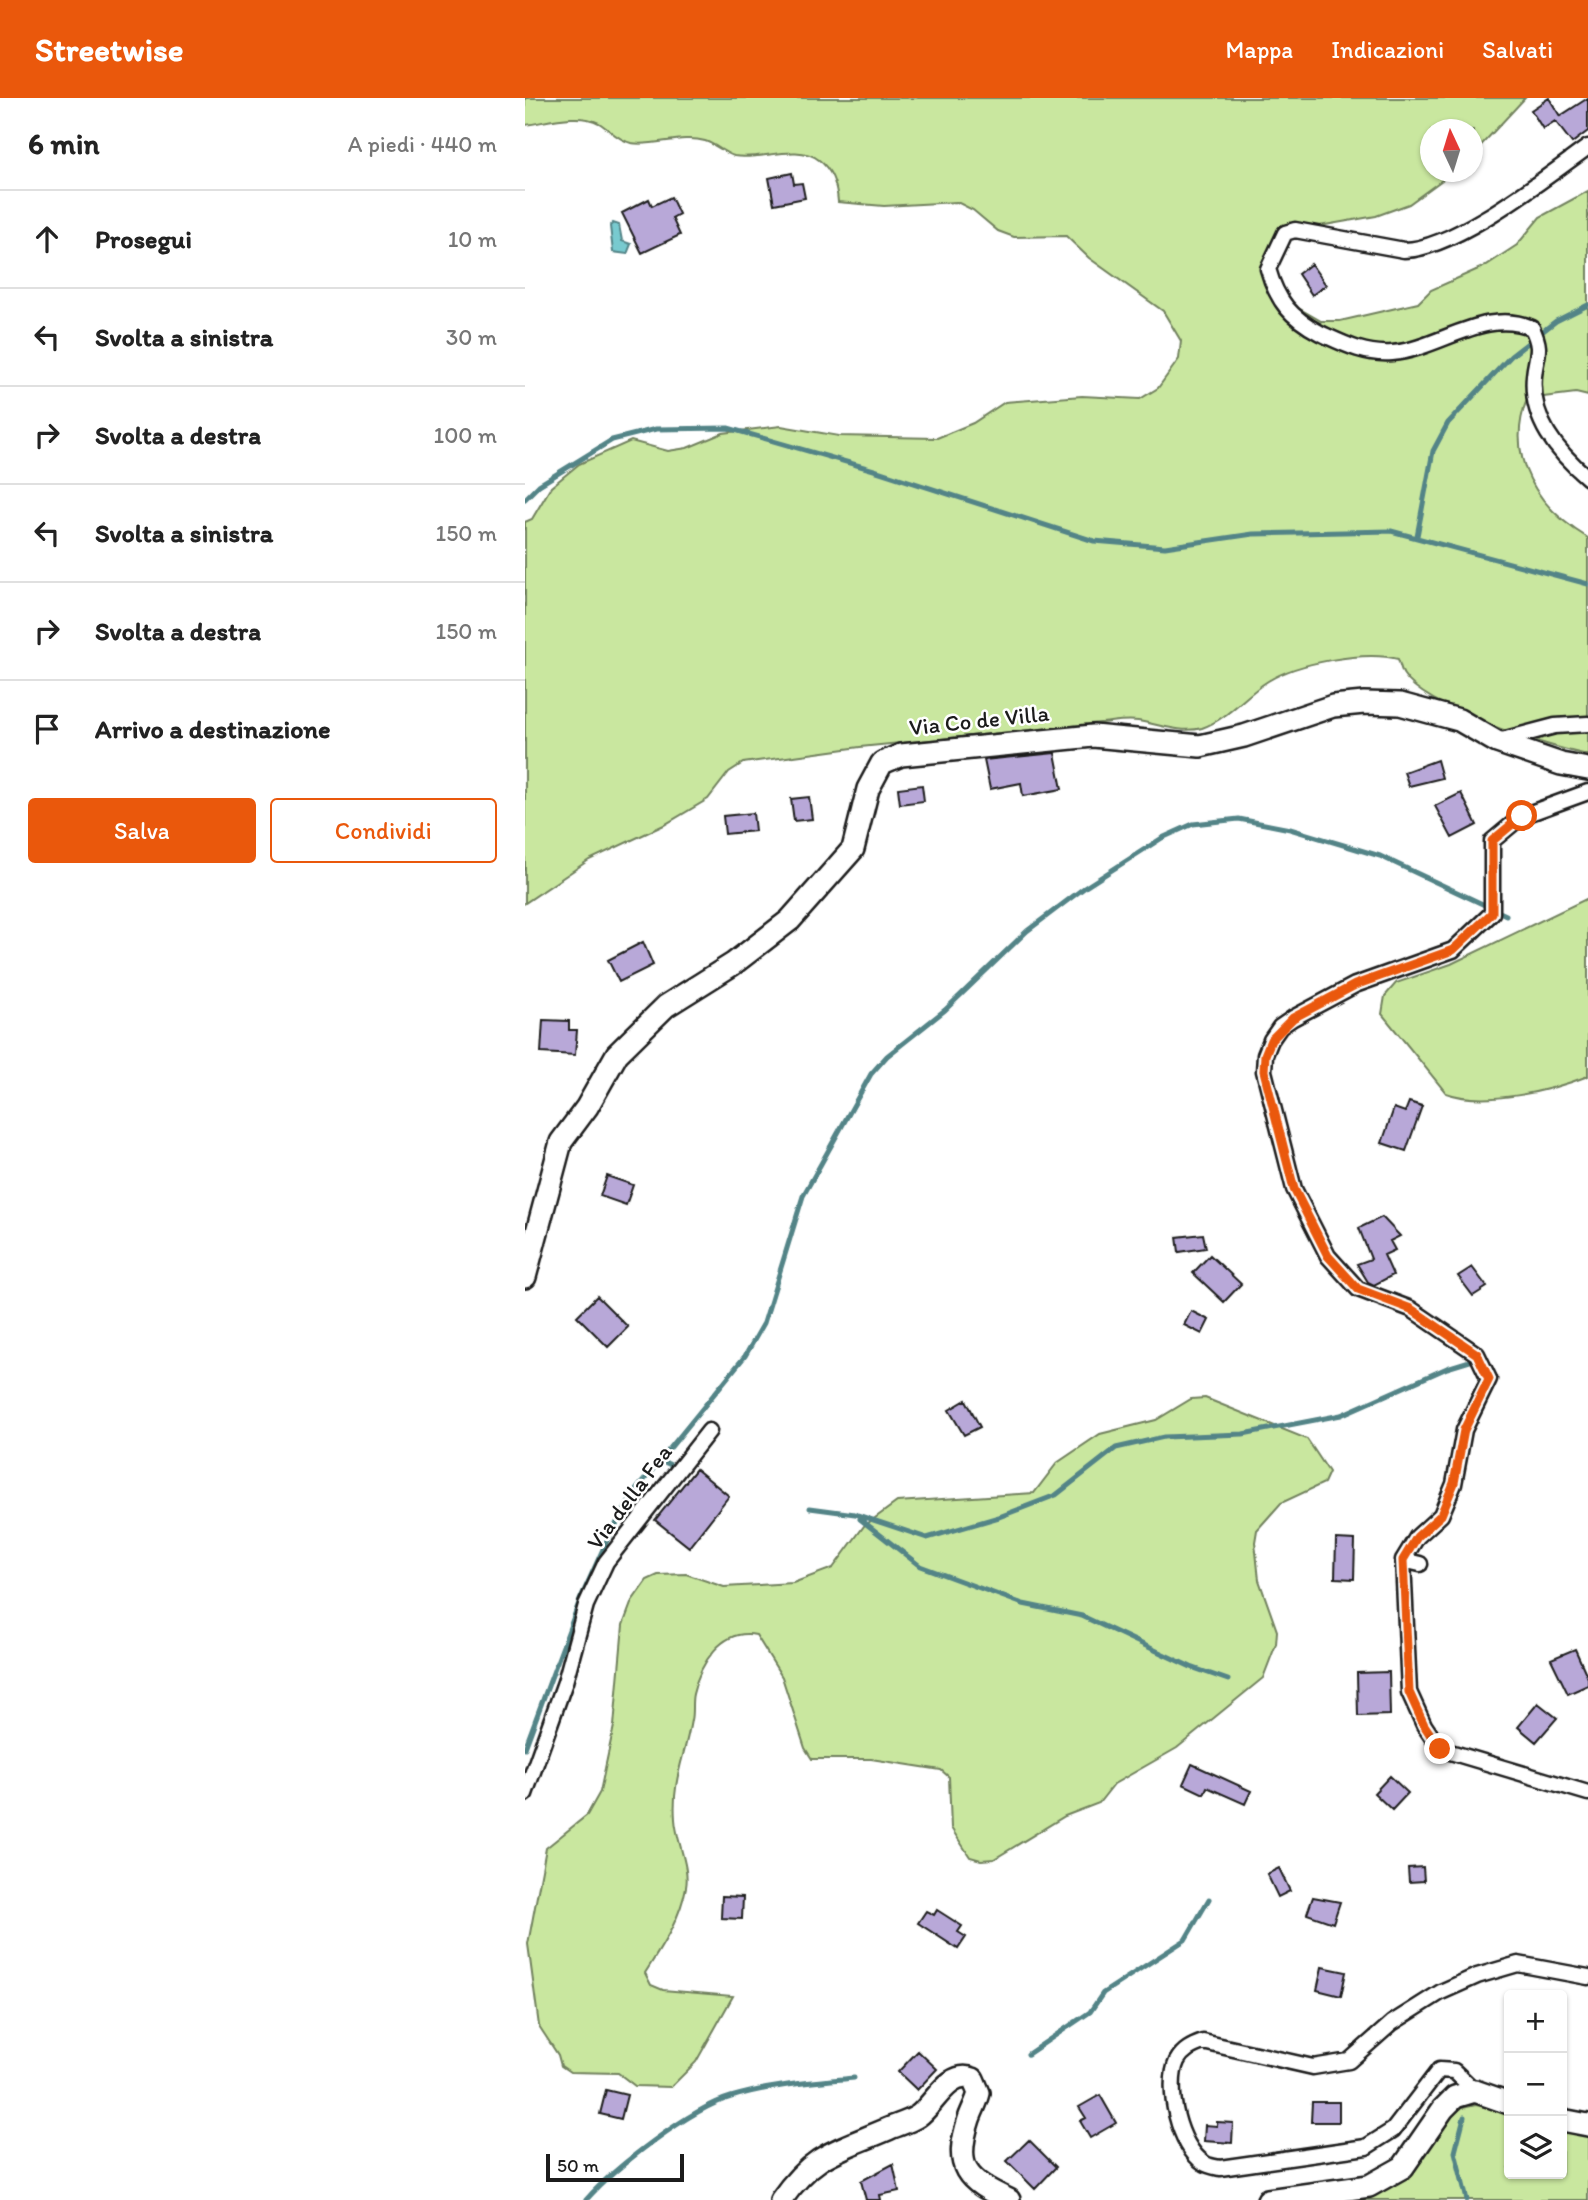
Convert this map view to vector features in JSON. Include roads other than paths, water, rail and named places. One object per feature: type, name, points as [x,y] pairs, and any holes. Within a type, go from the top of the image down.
[{"type":"street","points":[[1588,147],[1513,200],[1440,242],[1420,250],[1404,250],[1295,230],[1285,233],[1268,270],[1274,291],[1288,313],[1307,327],[1357,350],[1393,353],[1478,327],[1505,322],[1532,328],[1539,342],[1539,358],[1534,374],[1536,411],[1549,438],[1588,478]]},
{"type":"street","name":"Via Co de Villa","points":[[525,1277],[561,1142],[587,1107],[617,1054],[666,1006],[733,964],[790,920],[840,867],[853,849],[868,789],[882,763],[901,755],[1093,736],[1200,746],[1244,736],[1333,706],[1364,702],[1400,704],[1459,720],[1497,742],[1561,764],[1588,769]]},
{"type":"street","points":[[1497,742],[1555,726],[1588,724]]},
{"type":"street","points":[[1588,792],[1522,816],[1492,841],[1492,913],[1453,950],[1355,985],[1293,1018],[1271,1040],[1265,1055],[1264,1071],[1294,1189],[1328,1256],[1358,1289],[1411,1309],[1477,1354],[1489,1379],[1464,1430],[1454,1483],[1441,1515],[1417,1537],[1403,1560],[1409,1692],[1424,1725],[1440,1749],[1588,1793]]},
{"type":"street","name":"Via della Fea","points":[[525,1794],[565,1682],[586,1605],[606,1562],[709,1431]]},
{"type":"street","points":[[1403,1560],[1420,1564]]},
{"type":"street","points":[[1504,2101],[1475,2091],[1454,2071],[1439,2070],[1393,2130],[1366,2147],[1220,2168],[1205,2164],[1195,2154],[1180,2128],[1173,2104],[1177,2063],[1187,2049],[1203,2042],[1313,2067],[1349,2061],[1392,2023],[1441,1992],[1477,1976],[1518,1964],[1588,1977]]},
{"type":"street","points":[[781,2200],[799,2174],[815,2160],[917,2117],[953,2081],[963,2077],[973,2079],[979,2093],[969,2119],[960,2158],[971,2180],[1009,2200]]},
{"type":"street","points":[[1268,2200],[1369,2186],[1403,2167],[1443,2109],[1455,2097],[1475,2091]]},
{"type":"street","points":[[1567,2121],[1588,2125]]},
{"type":"water","points":[[613,223],[619,225],[622,241],[631,244],[627,254],[613,252],[610,226]]},
{"type":"waterway","points":[[1417,536],[1433,451],[1448,423],[1511,356],[1556,321],[1588,305]]},
{"type":"waterway","points":[[525,499],[539,485],[612,440],[656,429],[728,428],[874,470],[1094,541],[1165,547],[1253,534],[1391,531],[1588,584]]},
{"type":"waterway","points":[[525,1748],[580,1600],[608,1538],[636,1490],[745,1356],[764,1323],[803,1196],[871,1074],[887,1056],[945,1010],[1027,931],[1084,888],[1162,838],[1193,824],[1239,819],[1290,829],[1380,856],[1506,915]]},
{"type":"waterway","points":[[810,1508],[855,1514],[927,1538],[999,1517],[1056,1495],[1116,1448],[1164,1437],[1243,1434],[1341,1415],[1447,1368],[1473,1360]]},
{"type":"waterway","points":[[662,1461],[673,1466]]},
{"type":"waterway","points":[[860,1519],[920,1566],[1023,1604],[1082,1616],[1191,1667],[1228,1680]]},
{"type":"waterway","points":[[1028,2054],[1090,2012],[1103,1993],[1185,1940],[1209,1899]]},
{"type":"waterway","points":[[586,2200],[634,2156],[675,2126],[714,2104],[731,2097],[792,2084],[854,2078]]},
{"type":"waterway","points":[[1464,2117],[1455,2152],[1467,2200]]}]
